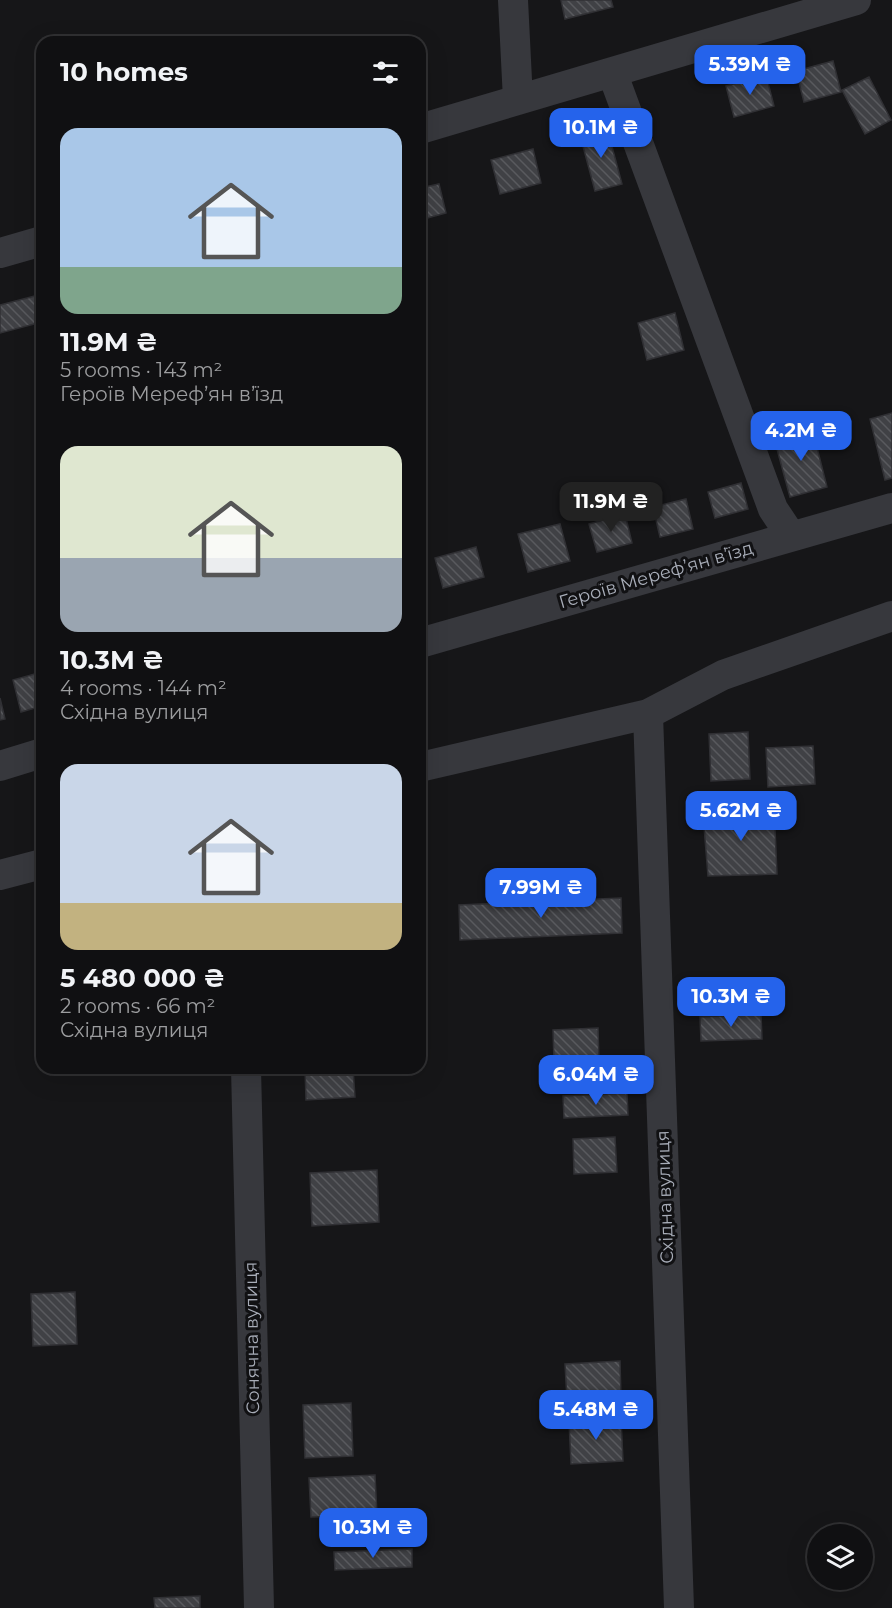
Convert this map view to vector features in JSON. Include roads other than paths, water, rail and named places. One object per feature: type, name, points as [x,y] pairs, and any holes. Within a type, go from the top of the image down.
[{"type":"street","points":[[513,0],[518,100]]},
{"type":"street","points":[[426,127],[856,0]]},
{"type":"street","points":[[612,72],[773,509],[791,537]]},
{"type":"street","points":[[0,254],[36,243]]},
{"type":"street","name":"Героїв Мерефʼян вʼїзд","points":[[426,641],[892,508]]},
{"type":"street","points":[[426,766],[648,714],[723,675],[892,616]]},
{"type":"street","name":"Східна вулиця","points":[[648,714],[679,1608]]},
{"type":"street","points":[[0,766],[36,755]]},
{"type":"street","points":[[0,875],[36,866]]},
{"type":"street","name":"Сонячна вулиця","points":[[246,1074],[259,1608]]}]
